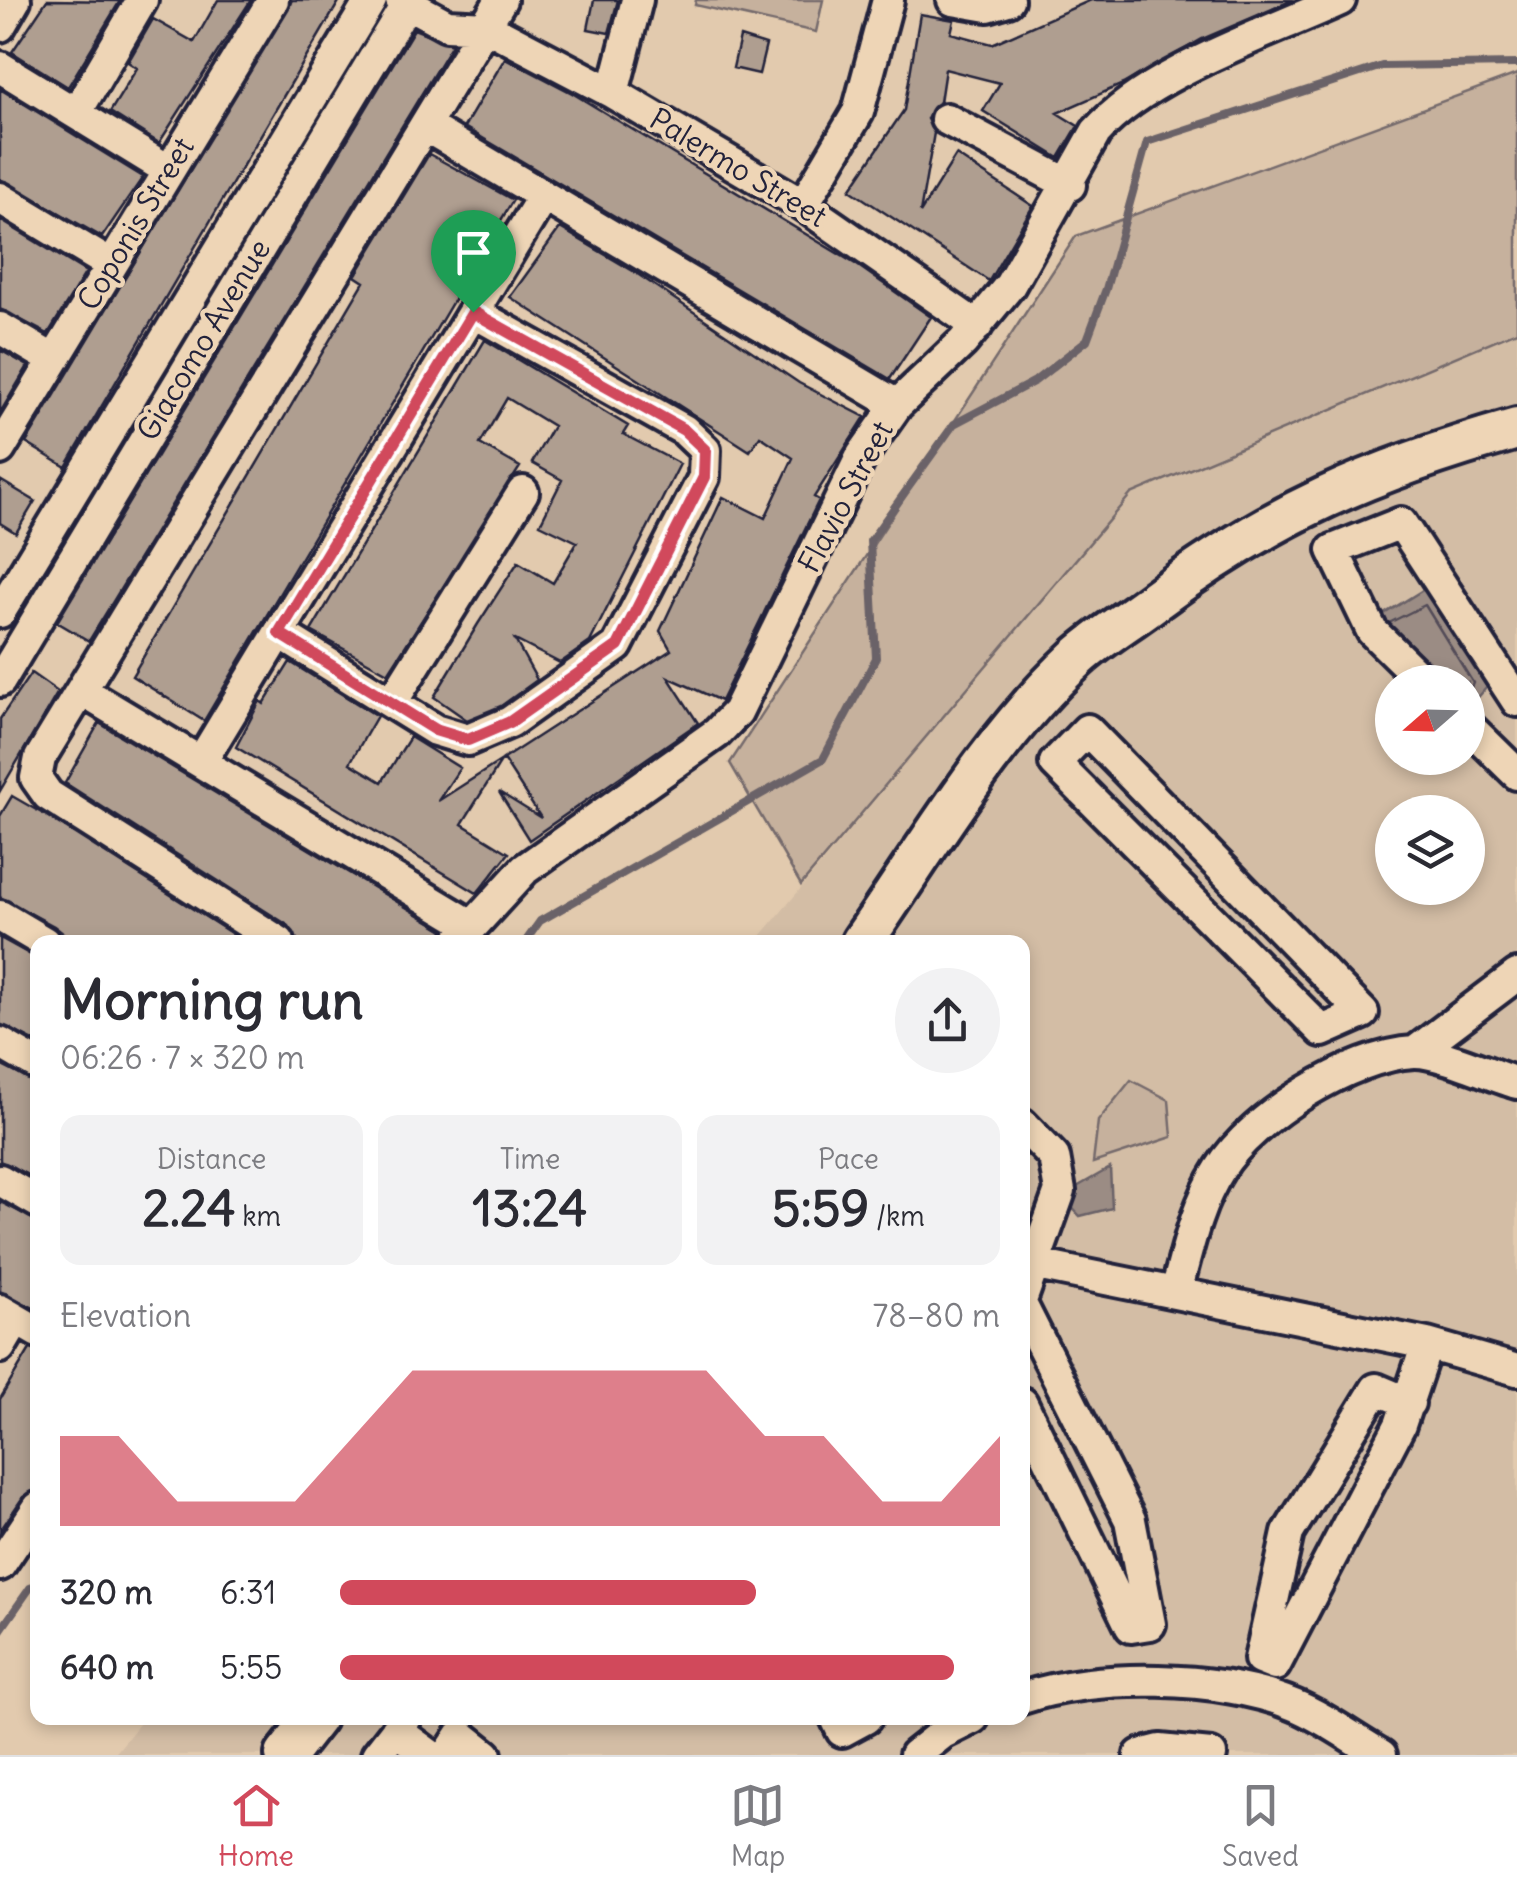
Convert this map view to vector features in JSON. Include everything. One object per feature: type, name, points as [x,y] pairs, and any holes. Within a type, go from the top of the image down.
[{"type":"main road","points":[[867,935],[995,749],[1078,658],[1209,560],[1283,516],[1366,476],[1517,429]]},
{"type":"main road","points":[[286,1755],[310,1725]]},
{"type":"street","points":[[0,26],[15,0]]},
{"type":"street","points":[[76,113],[142,0]]},
{"type":"street","name":"Coponis Street","points":[[0,449],[273,0]]},
{"type":"street","name":"Giacomo Avenue","points":[[0,612],[371,0]]},
{"type":"street","points":[[467,0],[494,14]]},
{"type":"street","points":[[614,93],[637,0]]},
{"type":"street","points":[[803,205],[858,112],[888,0]]},
{"type":"street","points":[[953,0],[988,6],[1008,0]]},
{"type":"street","name":"Flavio Street","points":[[464,934],[525,869],[580,826],[717,733],[737,712],[862,454],[897,405],[978,326],[1010,285],[1096,132],[1114,111],[1145,90],[1340,0]]},
{"type":"street","points":[[406,1],[447,25],[494,14]]},
{"type":"street","name":"Giacomo Avenue","points":[[0,680],[406,1]]},
{"type":"street","points":[[269,935],[48,795],[36,778],[40,758],[84,692],[494,14]]},
{"type":"street","name":"Palermo Street","points":[[494,14],[614,93],[803,205],[978,326]]},
{"type":"street","points":[[0,67],[168,170]]},
{"type":"street","points":[[946,119],[1070,184]]},
{"type":"street","points":[[427,126],[542,198],[897,405]]},
{"type":"street","points":[[0,198],[111,264]]},
{"type":"street","points":[[201,762],[542,198]]},
{"type":"street","points":[[279,633],[435,730],[468,740],[510,722],[618,646],[704,477],[705,450],[684,430],[473,312]]},
{"type":"street","points":[[0,328],[54,360]]},
{"type":"street","points":[[392,702],[523,492]]},
{"type":"street","points":[[1407,665],[1372,631],[1332,550],[1402,524],[1517,701]]},
{"type":"street","points":[[84,692],[201,762],[464,934]]},
{"type":"street","points":[[1088,730],[1363,1012],[1342,1024],[1322,1031],[1055,763],[1088,730]]},
{"type":"street","points":[[1485,743],[1517,774]]},
{"type":"street","points":[[0,916],[32,935]]},
{"type":"street","points":[[1176,1292],[1196,1218],[1220,1168],[1251,1133],[1328,1078],[1415,1052],[1517,974]]},
{"type":"street","points":[[1342,1024],[1364,1066]]},
{"type":"street","points":[[0,1043],[30,1060]]},
{"type":"street","points":[[1415,1052],[1517,1083]]},
{"type":"street","points":[[1030,1132],[1054,1157],[1060,1191],[1030,1258]]},
{"type":"street","points":[[0,1180],[30,1197]]},
{"type":"street","points":[[1030,1263],[1428,1344],[1517,1370]]},
{"type":"street","points":[[1030,1318],[1130,1520],[1150,1624],[1131,1626],[1030,1419]]},
{"type":"street","points":[[0,1347],[18,1321]]},
{"type":"street","points":[[1409,1403],[1376,1389],[1288,1532],[1260,1659],[1275,1666],[1409,1403],[1428,1344]]},
{"type":"street","points":[[0,1565],[30,1520]]},
{"type":"street","points":[[1030,1695],[1059,1686],[1156,1680],[1213,1686],[1293,1704],[1380,1755]]},
{"type":"street","points":[[377,1755],[400,1725]]},
{"type":"street","points":[[402,1725],[430,1755]]},
{"type":"street","points":[[915,1755],[959,1725]]},
{"type":"street","points":[[448,1755],[460,1735],[486,1755]]},
{"type":"street","points":[[1140,1755],[1160,1750],[1211,1755]]},
{"type":"shaded area","points":[[696,0],[823,0],[816,32],[695,5]]},
{"type":"shaded area","points":[[1517,74],[1517,331],[1131,494],[801,885],[730,763],[1076,236]]},
{"type":"shaded area","points":[[1517,331],[1517,1755],[114,1755],[138,1725],[1030,1725],[1030,935],[762,935],[1131,494]]},
{"type":"shaded area","points":[[1131,1080],[1169,1100],[1172,1137],[1093,1163],[1098,1121]]},
{"type":"water","points":[[1426,588],[1473,665],[1410,665],[1368,624]]},
{"type":"water","points":[[1110,1168],[1112,1208],[1080,1216],[1061,1196]]},
{"type":"building","points":[[47,0],[120,1],[68,87],[12,52]]},
{"type":"building","points":[[218,0],[251,0],[159,143],[110,112],[137,68],[128,62],[153,19],[194,42]]},
{"type":"building","points":[[292,0],[340,0],[66,467],[26,443]]},
{"type":"building","points":[[594,0],[618,0],[609,33],[588,29]]},
{"type":"building","points":[[1091,0],[1293,0],[1202,39],[1123,84],[1057,113],[1078,126],[1059,158],[983,111],[1000,83],[945,69],[940,102],[927,119],[934,133],[920,213],[956,155],[1033,206],[989,281],[850,190],[904,110],[920,14],[954,20],[951,33],[992,44]]},
{"type":"building","points":[[414,29],[452,44],[89,641],[57,622]]},
{"type":"building","points":[[740,37],[766,45],[759,74],[733,68]]},
{"type":"building","points":[[505,58],[572,93],[857,265],[931,317],[890,379],[464,127]]},
{"type":"building","points":[[0,89],[143,177],[102,237],[0,179]]},
{"type":"building","points":[[429,154],[513,200],[204,721],[132,676],[364,282],[355,276]]},
{"type":"building","points":[[0,220],[86,272],[48,334],[0,309]]},
{"type":"building","points":[[560,228],[633,271],[799,383],[865,417],[814,497],[819,500],[721,701],[668,677],[698,723],[529,840],[499,792],[541,818],[503,759],[671,650],[660,631],[723,497],[765,518],[793,458],[760,436],[750,451],[510,297]]},
{"type":"building","points":[[485,340],[628,426],[623,434],[680,464],[590,642],[560,663],[515,640],[537,680],[501,706],[467,720],[434,697],[478,624],[518,562],[553,583],[577,542],[540,524],[562,480],[532,463],[553,426],[507,398],[480,444],[520,467],[388,673],[311,631]]},
{"type":"building","points":[[0,350],[28,366],[0,413]]},
{"type":"building","points":[[0,480],[35,501],[16,533],[0,523]]},
{"type":"building","points":[[290,662],[377,716],[350,763],[382,782],[410,737],[460,768],[438,801],[502,760],[462,824],[509,853],[477,893],[236,747],[260,701],[264,704]]},
{"type":"building","points":[[31,673],[58,692],[0,791],[0,719]]},
{"type":"building","points":[[99,723],[444,930],[442,935],[294,935],[289,926],[65,783]]},
{"type":"building","points":[[12,796],[234,935],[65,935],[0,897],[0,816]]},
{"type":"building","points":[[0,938],[30,955],[30,1039],[0,1024]]},
{"type":"building","points":[[0,1065],[30,1080],[30,1176],[0,1161]]},
{"type":"building","points":[[0,1202],[30,1217],[30,1306],[0,1291]]},
{"type":"building","points":[[30,1349],[30,1494],[23,1497],[0,1531],[0,1399]]},
{"type":"waterway","points":[[530,935],[540,921],[823,759],[876,658],[870,541],[954,424],[1035,381],[1087,340],[1106,289],[1147,142],[1382,66],[1517,64]]},
{"type":"waterway","points":[[0,1631],[30,1588]]},
{"type":"route","points":[[473,312],[684,430],[705,450],[704,477],[618,646],[510,722],[468,740],[435,730],[279,633],[473,312]]}]
